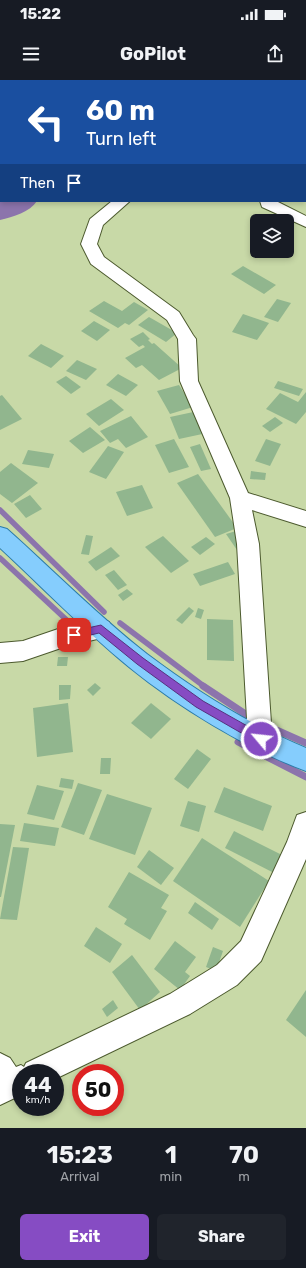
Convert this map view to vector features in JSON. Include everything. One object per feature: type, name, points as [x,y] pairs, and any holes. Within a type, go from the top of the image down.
[{"type":"main road","points":[[0,535],[101,629],[140,661],[200,704],[249,733],[286,752],[306,760]]},
{"type":"street","points":[[121,202],[96,223],[89,244],[97,260],[173,316],[187,339],[189,381],[240,498],[248,544],[259,723],[249,733]]},
{"type":"street","points":[[268,202],[268,204],[278,210],[306,222]]},
{"type":"street","points":[[240,498],[306,519]]},
{"type":"street","points":[[0,653],[23,651],[61,638],[101,629]]},
{"type":"street","points":[[55,1064],[180,1004],[227,975],[251,951],[299,845],[306,824]]},
{"type":"building","points":[[243,266],[276,285],[264,294],[231,274]]},
{"type":"building","points":[[277,299],[291,303],[278,322],[264,317]]},
{"type":"building","points":[[104,301],[122,311],[134,302],[148,310],[129,325],[125,323],[118,328],[89,311]]},
{"type":"building","points":[[243,314],[269,323],[257,340],[232,332]]},
{"type":"building","points":[[149,317],[177,333],[166,342],[138,325]]},
{"type":"building","points":[[94,321],[110,330],[97,341],[81,331]]},
{"type":"building","points":[[143,332],[150,339],[148,340],[152,344],[154,343],[182,368],[159,380],[142,365],[136,368],[125,358],[145,347],[143,345],[139,347],[130,339]]},
{"type":"building","points":[[41,344],[64,356],[51,368],[28,356]]},
{"type":"building","points":[[77,360],[97,369],[86,380],[66,371]]},
{"type":"building","points":[[118,374],[138,385],[126,396],[106,385]]},
{"type":"building","points":[[66,376],[81,387],[71,394],[56,382]]},
{"type":"building","points":[[278,381],[303,389],[299,396],[274,388]]},
{"type":"building","points":[[179,385],[193,407],[170,414],[157,391]]},
{"type":"building","points":[[306,392],[306,412],[296,424],[266,409],[280,393],[298,402]]},
{"type":"building","points":[[2,395],[22,419],[0,430],[0,396]]},
{"type":"building","points":[[111,399],[124,410],[99,426],[86,414]]},
{"type":"building","points":[[198,411],[207,433],[179,439],[170,417]]},
{"type":"building","points":[[131,416],[148,437],[126,448],[118,439],[110,443],[100,431]]},
{"type":"building","points":[[275,417],[283,423],[270,432],[262,426]]},
{"type":"building","points":[[90,427],[105,440],[83,453],[69,441]]},
{"type":"building","points":[[174,439],[189,467],[169,473],[155,445]]},
{"type":"building","points":[[266,439],[281,444],[270,466],[255,461]]},
{"type":"building","points":[[200,444],[211,469],[201,471],[190,447]]},
{"type":"building","points":[[108,446],[124,452],[106,479],[89,472]]},
{"type":"building","points":[[28,450],[54,454],[49,468],[22,464]]},
{"type":"building","points":[[11,463],[38,483],[12,503],[0,494],[0,472]]},
{"type":"building","points":[[251,471],[266,473],[265,480],[250,479]]},
{"type":"building","points":[[198,474],[237,528],[215,537],[177,483]]},
{"type":"building","points":[[142,485],[153,508],[127,516],[116,492]]},
{"type":"building","points":[[30,495],[42,509],[26,518],[14,504]]},
{"type":"building","points":[[236,531],[246,546],[237,550],[226,534]]},
{"type":"building","points":[[86,535],[93,536],[89,555],[81,554]]},
{"type":"building","points":[[163,536],[189,561],[171,573],[145,547]]},
{"type":"building","points":[[206,537],[215,544],[200,555],[191,547]]},
{"type":"building","points":[[111,547],[120,556],[96,571],[88,562]]},
{"type":"building","points":[[228,562],[235,574],[200,586],[193,574]]},
{"type":"building","points":[[114,570],[127,585],[118,590],[105,575]]},
{"type":"building","points":[[127,589],[133,594],[123,601],[118,595]]},
{"type":"building","points":[[189,607],[194,611],[182,624],[176,620]]},
{"type":"building","points":[[198,608],[204,610],[201,619],[195,617]]},
{"type":"building","points":[[207,619],[233,620],[234,661],[207,660]]},
{"type":"building","points":[[58,657],[68,657],[67,666],[57,666]]},
{"type":"building","points":[[95,683],[101,688],[93,696],[87,690]]},
{"type":"building","points":[[59,685],[71,685],[70,699],[59,700]]},
{"type":"building","points":[[68,703],[73,752],[37,757],[33,708]]},
{"type":"building","points":[[151,703],[171,719],[151,739],[131,723]]},
{"type":"building","points":[[197,749],[211,759],[188,789],[174,779]]},
{"type":"building","points":[[101,758],[111,758],[110,774],[100,774]]},
{"type":"building","points":[[61,778],[74,780],[72,789],[59,787]]},
{"type":"building","points":[[78,783],[102,790],[84,835],[61,827]]},
{"type":"building","points":[[37,785],[64,791],[54,820],[27,814]]},
{"type":"building","points":[[224,787],[272,806],[263,831],[214,812]]},
{"type":"building","points":[[107,794],[152,808],[135,855],[89,839]]},
{"type":"building","points":[[188,801],[206,806],[199,832],[180,826]]},
{"type":"building","points":[[24,823],[59,828],[55,846],[20,841]]},
{"type":"building","points":[[0,824],[15,825],[1,897],[0,897]]},
{"type":"building","points":[[234,831],[282,855],[274,873],[225,848]]},
{"type":"building","points":[[202,838],[269,881],[240,927],[173,881]]},
{"type":"building","points":[[13,847],[29,848],[17,920],[0,919]]},
{"type":"building","points":[[149,850],[174,868],[161,885],[137,867]]},
{"type":"building","points":[[129,872],[169,895],[161,908],[167,911],[150,940],[124,924],[127,919],[108,907]]},
{"type":"building","points":[[195,902],[219,919],[212,930],[188,913]]},
{"type":"building","points":[[96,927],[122,944],[110,963],[84,946]]},
{"type":"building","points":[[175,941],[196,957],[185,972],[190,976],[180,990],[154,969]]},
{"type":"building","points":[[213,947],[223,951],[216,971],[206,967]]},
{"type":"building","points":[[132,955],[160,992],[140,1010],[112,972]]},
{"type":"building","points":[[306,990],[306,1037],[286,1020]]},
{"type":"building","points":[[113,1000],[118,1008],[107,1017],[102,1009]]},
{"type":"waterway","points":[[0,212],[22,202]]},
{"type":"waterway","points":[[0,510],[104,612]]},
{"type":"waterway","points":[[0,558],[72,625]]},
{"type":"waterway","points":[[120,623],[205,687]]},
{"type":"waterway","points":[[203,686],[253,719]]},
{"type":"waterway","points":[[263,724],[306,743]]},
{"type":"waterway","points":[[238,742],[306,777]]},
{"type":"route","points":[[74,635],[101,629],[140,661],[200,704],[261,739]]}]
